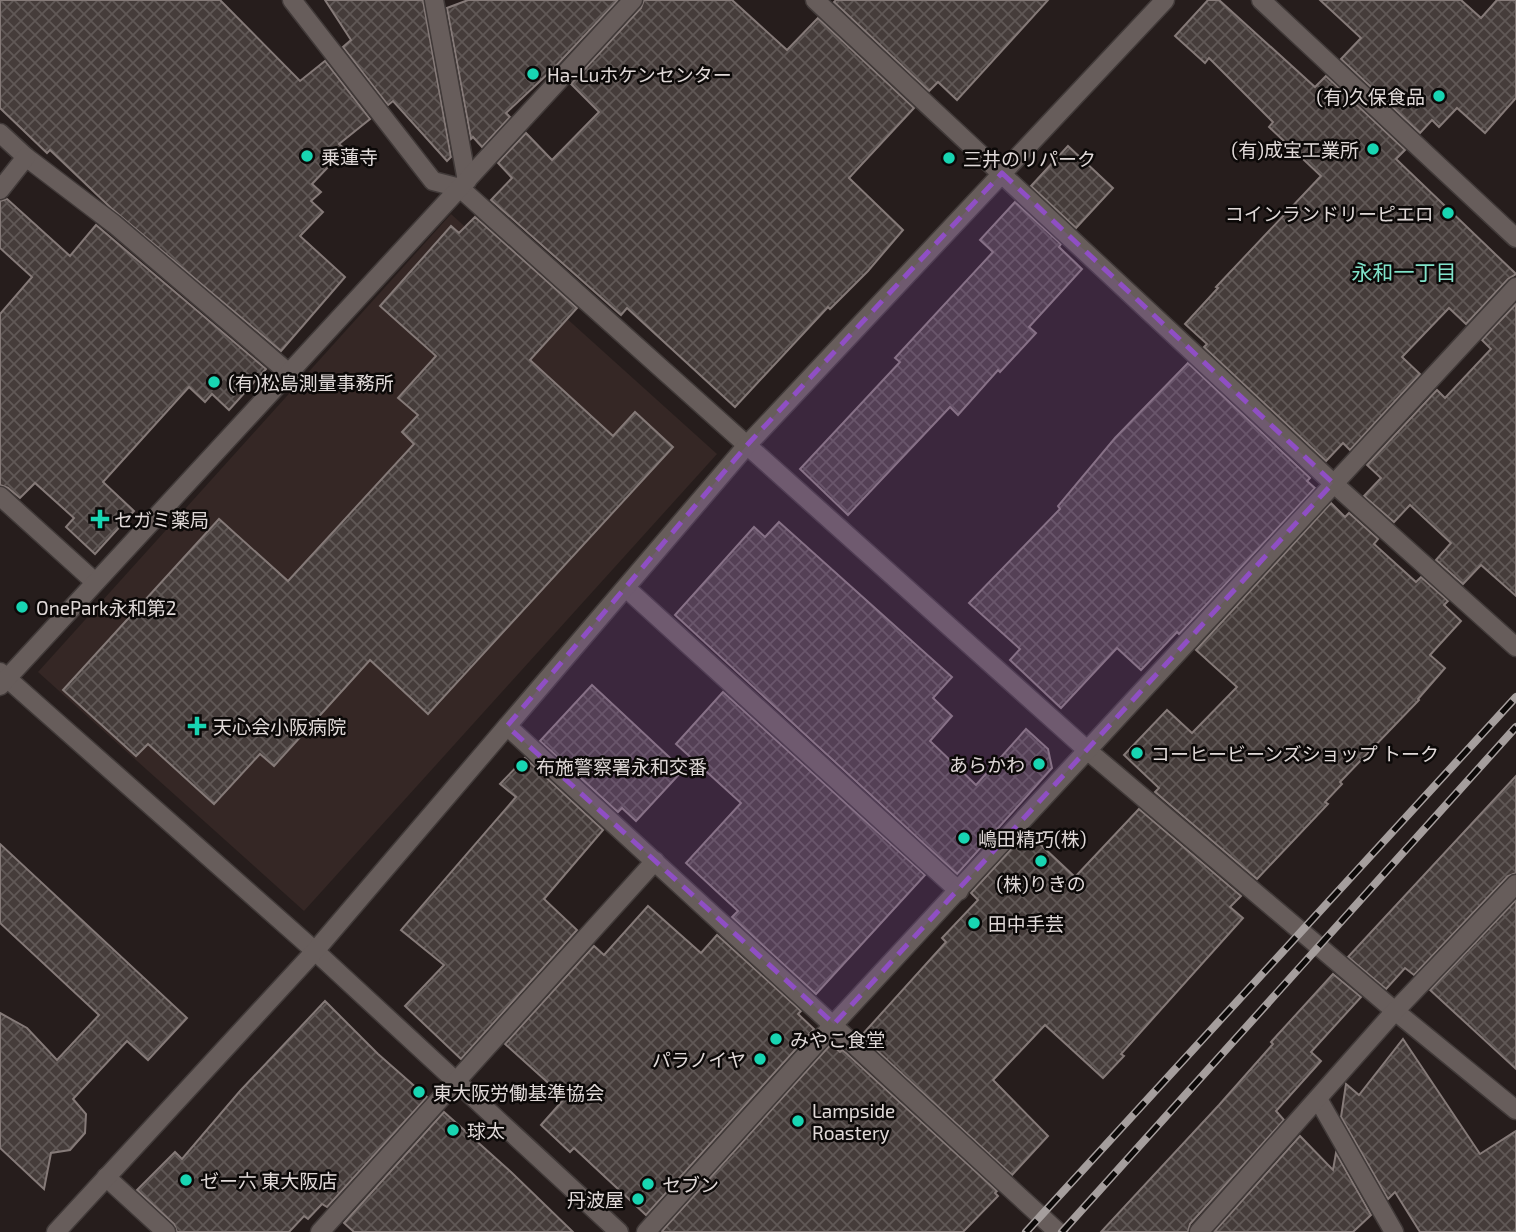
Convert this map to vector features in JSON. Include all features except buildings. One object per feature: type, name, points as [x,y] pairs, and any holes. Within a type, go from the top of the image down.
[{"type":"street","points":[[292,0],[433,181],[463,185],[1087,750],[1516,1110]]},
{"type":"street","points":[[434,0],[463,185]]},
{"type":"street","points":[[619,1232],[315,951],[2,679],[290,373],[633,0]]},
{"type":"street","points":[[815,0],[1333,483],[1516,647]]},
{"type":"street","points":[[56,1232],[315,951],[748,444],[1165,0]]},
{"type":"street","points":[[1261,0],[1516,238]]},
{"type":"street","points":[[0,133],[26,158],[107,218],[290,373]]},
{"type":"street","points":[[0,190],[26,158]]},
{"type":"street","points":[[646,1232],[834,1024],[1516,287]]},
{"type":"street","points":[[0,496],[95,582]]},
{"type":"street","points":[[626,588],[959,891]]},
{"type":"street","points":[[507,726],[1058,1232]]},
{"type":"street","points":[[320,1232],[655,861]]},
{"type":"street","points":[[1199,1232],[1395,1011],[1516,884]]},
{"type":"street","points":[[1318,1099],[1394,1232]]},
{"type":"street","points":[[106,1177],[166,1232]]},
{"type":"highlighted area","points":[[1002,173],[1333,483],[834,1024],[507,726],[748,444]]},
{"type":"shaded area","points":[[451,214],[717,454],[304,911],[38,672]]},
{"type":"railway","points":[[1026,1232],[1516,697]]},
{"type":"railway","points":[[1062,1232],[1516,727]]},
{"type":"place","name":"Ha-Luホケンセンター","points":[[533,74]]},
{"type":"place","name":"(有)久保食品","points":[[1439,96]]},
{"type":"place","name":"(有)成宝工業所","points":[[1373,149]]},
{"type":"place","name":"乗蓮寺","points":[[307,156]]},
{"type":"place","name":"三井のリパーク","points":[[949,158]]},
{"type":"place","name":"コインランドリーピエロ","points":[[1448,213]]},
{"type":"place","name":"(有)松島測量事務所","points":[[214,382]]},
{"type":"place","name":"セガミ薬局","points":[[100,519]]},
{"type":"place","name":"OnePark永和第2","points":[[22,607]]},
{"type":"place","name":"天心会小阪病院","points":[[197,726]]},
{"type":"place","name":"コーヒービーンズショップ トーク","points":[[1137,753]]},
{"type":"place","name":"あらかわ","points":[[1039,764]]},
{"type":"place","name":"布施警察署永和交番","points":[[522,766]]},
{"type":"place","name":"嶋田精巧(株)","points":[[964,838]]},
{"type":"place","name":"(株)りきの","points":[[1041,861]]},
{"type":"place","name":"田中手芸","points":[[974,923]]},
{"type":"place","name":"みやこ食堂","points":[[776,1039]]},
{"type":"place","name":"パラノイヤ","points":[[760,1059]]},
{"type":"place","name":"東大阪労働基準協会","points":[[419,1092]]},
{"type":"place","name":"Lampside Roastery","points":[[798,1121]]},
{"type":"place","name":"球太","points":[[453,1130]]},
{"type":"place","name":"ゼー六 東大阪店","points":[[186,1180]]},
{"type":"place","name":"セブン","points":[[648,1184]]},
{"type":"place","name":"丹波屋","points":[[638,1199]]},
{"type":"district","name":"永和一丁目","points":[[1404,271]]}]
